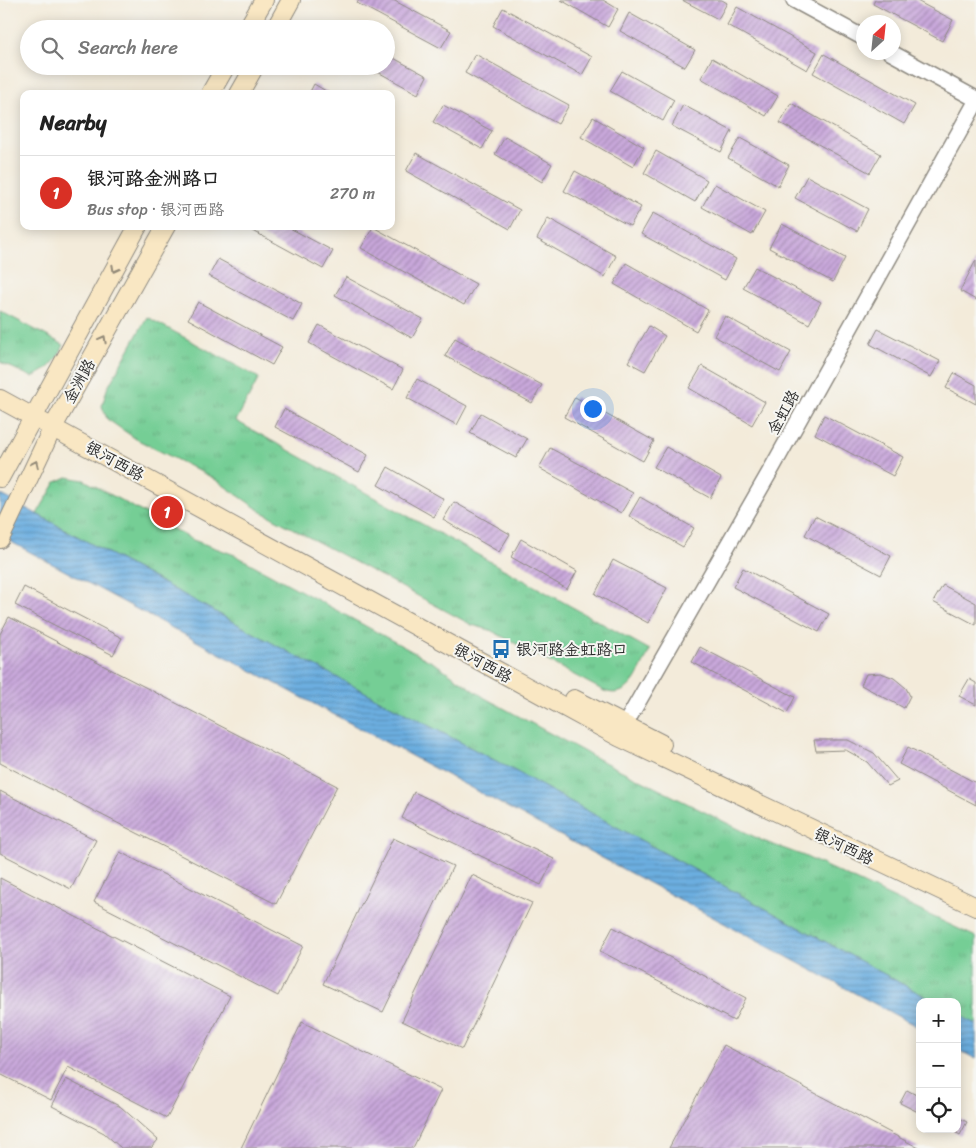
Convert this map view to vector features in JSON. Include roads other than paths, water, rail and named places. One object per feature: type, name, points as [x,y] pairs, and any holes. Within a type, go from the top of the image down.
[{"type":"main road","points":[[252,20],[264,0]]},
{"type":"main road","points":[[280,20],[291,0]]},
{"type":"main road","points":[[212,90],[221,75]]},
{"type":"main road","points":[[241,90],[249,75]]},
{"type":"main road","name":"金洲路","points":[[1,476],[37,414],[136,230]]},
{"type":"main road","name":"金洲路","points":[[0,539],[55,423],[164,230]]},
{"type":"main road","name":"银河西路","points":[[0,389],[37,414]]},
{"type":"main road","name":"银河西路","points":[[0,399],[55,423],[621,731],[976,907]]},
{"type":"main road","name":"银河西路","points":[[621,731],[976,897]]},
{"type":"street","points":[[794,0],[856,34]]},
{"type":"street","points":[[901,58],[976,101]]},
{"type":"street","name":"金虹路","points":[[621,731],[772,468],[976,101]]},
{"type":"water","points":[[0,494],[283,649],[515,771],[928,998],[916,998],[916,1026],[0,536]]},
{"type":"water","points":[[961,1016],[976,1024],[976,1059],[961,1051]]},
{"type":"place","name":"银河路金洲路口","points":[[167,512]]},
{"type":"place","name":"银河路金虹路口","points":[[501,649]]}]
